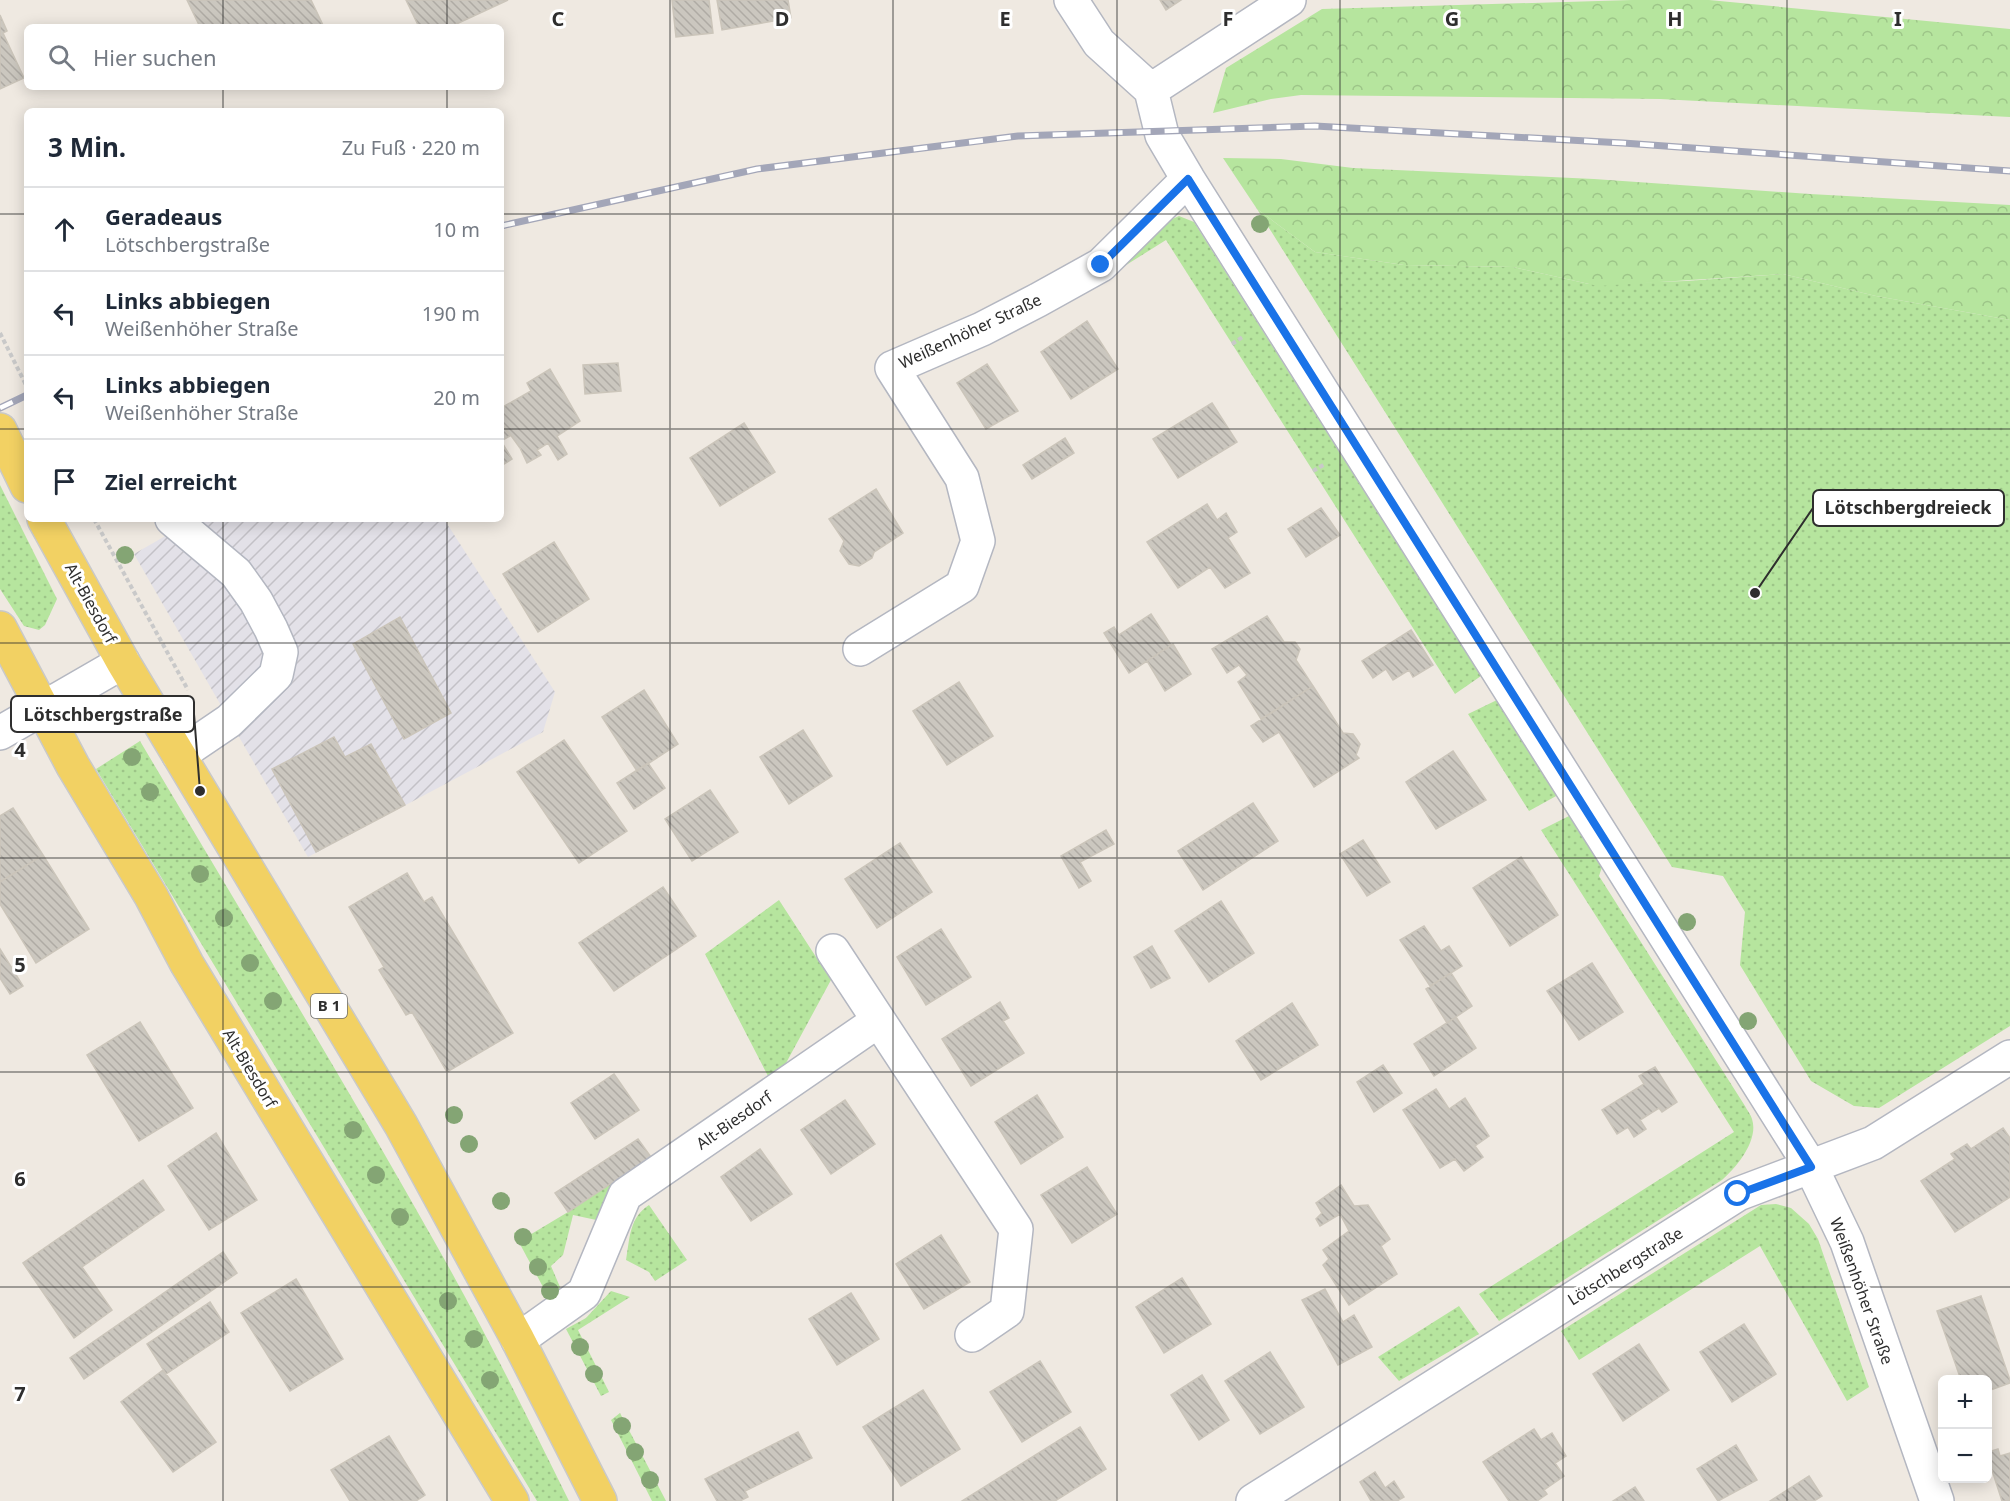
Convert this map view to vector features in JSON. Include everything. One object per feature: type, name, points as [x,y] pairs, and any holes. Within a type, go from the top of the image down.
[{"type":"main road","points":[[0,430],[24,480]]},
{"type":"main road","name":"Alt-Biesdorf","points":[[51,522],[123,662],[401,1125],[518,1341],[600,1501]]},
{"type":"main road","name":"Alt-Biesdorf","points":[[0,628],[73,766],[151,896],[187,964],[512,1501]]},
{"type":"street","points":[[1071,0],[1099,43],[1151,90],[1289,0]]},
{"type":"street","name":"Weißenhöher Straße","points":[[1151,90],[1162,135],[1188,179],[1811,1167],[1847,1242],[1937,1501]]},
{"type":"street","name":"Weißenhöher Straße","points":[[861,649],[962,586],[978,541],[962,478],[892,368],[982,329],[1101,265],[1188,179]]},
{"type":"street","points":[[176,522],[236,573],[256,601],[281,652],[276,675],[230,721],[179,755]]},
{"type":"street","points":[[0,733],[123,662]]},
{"type":"street","points":[[833,951],[1016,1229],[1007,1311],[972,1335]]},
{"type":"street","name":"Alt-Biesdorf","points":[[518,1341],[584,1293],[625,1195],[878,1021]]},
{"type":"street","name":"Lötschbergstraße","points":[[1253,1501],[1738,1194],[1873,1143],[2010,1057]]},
{"type":"path","points":[[0,333],[24,381]]},
{"type":"shaded area","points":[[190,522],[446,522],[555,692],[543,732],[308,857],[134,554]]},
{"type":"green space","points":[[1709,0],[2010,29],[2010,117],[1660,99],[1301,95],[1271,99],[1213,113],[1226,68],[1322,9]]},
{"type":"green space","points":[[1223,158],[1281,159],[1353,168],[1594,179],[2010,205],[2010,320],[1876,296],[1783,274],[1598,286],[1513,267],[1404,265],[1315,252],[1257,209]]},
{"type":"green space","points":[[1257,209],[1315,252],[1404,265],[1513,267],[1589,284],[1686,281],[1783,274],[1876,296],[2010,320],[2010,1026],[1879,1108],[1854,1106],[1811,1081],[1740,965],[1745,912],[1723,876],[1672,867]]},
{"type":"green space","points":[[1179,216],[1194,222],[1481,676],[1455,694],[1166,240],[1107,277],[1168,221]]},
{"type":"green space","points":[[0,485],[57,599],[45,625],[39,630],[24,626],[0,589]]},
{"type":"green space","points":[[1497,700],[1558,795],[1529,811],[1468,714]]},
{"type":"green space","points":[[140,741],[402,1184],[489,1342],[569,1501],[537,1501],[96,769]]},
{"type":"green space","points":[[1571,815],[1603,864],[1599,876],[1750,1114],[1753,1127],[1752,1136],[1740,1161],[1722,1180],[1499,1321],[1479,1294],[1734,1132],[1541,830]]},
{"type":"green space","points":[[779,900],[831,980],[779,1076],[601,1221],[573,1215],[563,1255],[551,1266],[563,1294],[550,1300],[514,1233],[523,1228],[528,1236],[568,1212],[768,1076],[705,954]]},
{"type":"green space","points":[[1776,1204],[1791,1208],[1809,1224],[1818,1239],[1869,1387],[1847,1401],[1760,1246],[1579,1360],[1561,1331],[1761,1205]]},
{"type":"green space","points":[[649,1205],[687,1260],[655,1281],[649,1272],[626,1260],[634,1222],[642,1210]]},
{"type":"green space","points":[[611,1291],[630,1297],[578,1330],[609,1392],[601,1396],[566,1329],[586,1318]]},
{"type":"green space","points":[[1459,1306],[1479,1334],[1399,1381],[1378,1357]]},
{"type":"green space","points":[[620,1413],[666,1501],[652,1501],[611,1420]]},
{"type":"building","points":[[187,0],[311,0],[323,24],[199,24]]},
{"type":"building","points":[[406,0],[508,0],[456,24],[418,24]]},
{"type":"building","points":[[672,0],[709,0],[713,33],[676,37]]},
{"type":"building","points":[[717,0],[788,0],[791,18],[722,30]]},
{"type":"building","points":[[1160,0],[1181,0],[1166,10]]},
{"type":"building","points":[[0,15],[7,31],[3,33],[24,78],[0,89]]},
{"type":"building","points":[[1087,321],[1118,369],[1071,399],[1041,352]]},
{"type":"building","points":[[618,363],[621,391],[585,394],[583,365]]},
{"type":"building","points":[[987,364],[1018,411],[986,429],[957,383]]},
{"type":"building","points":[[550,369],[580,421],[557,436],[567,454],[558,460],[548,443],[537,450],[541,455],[527,463],[520,448],[504,426],[504,406],[531,391],[527,383]]},
{"type":"building","points":[[1212,403],[1237,442],[1178,478],[1153,439]]},
{"type":"building","points":[[744,423],[775,472],[720,506],[690,458]]},
{"type":"building","points":[[504,427],[510,436],[504,439]]},
{"type":"building","points":[[1065,438],[1074,453],[1032,479],[1023,465]]},
{"type":"building","points":[[504,446],[512,459],[504,464]]},
{"type":"building","points":[[876,489],[903,533],[874,552],[872,558],[859,566],[849,564],[840,551],[844,541],[829,519]]},
{"type":"building","points":[[1207,504],[1217,520],[1226,513],[1237,532],[1228,538],[1250,573],[1225,588],[1210,567],[1178,588],[1147,542]]},
{"type":"building","points":[[1321,508],[1340,535],[1306,557],[1288,529]]},
{"type":"building","points":[[554,542],[589,599],[538,632],[503,574]]},
{"type":"building","points":[[1151,614],[1171,645],[1129,673],[1104,633],[1114,627],[1119,635]]},
{"type":"building","points":[[1267,616],[1284,642],[1295,642],[1300,649],[1296,660],[1313,686],[1261,719],[1238,682],[1247,675],[1239,665],[1227,673],[1212,649]]},
{"type":"building","points":[[400,617],[451,713],[404,739],[353,644]]},
{"type":"building","points":[[1411,630],[1433,665],[1413,677],[1409,670],[1393,680],[1386,669],[1373,678],[1362,661]]},
{"type":"building","points":[[1173,644],[1191,674],[1165,691],[1147,661]]},
{"type":"building","points":[[959,682],[993,736],[947,765],[913,711]]},
{"type":"building","points":[[1313,686],[1343,733],[1353,734],[1360,744],[1356,755],[1359,758],[1314,787],[1279,732],[1263,742],[1251,726]]},
{"type":"building","points":[[644,690],[678,744],[637,771],[602,717]]},
{"type":"building","points":[[803,730],[832,776],[789,804],[760,757]]},
{"type":"building","points":[[334,737],[345,757],[371,744],[405,805],[316,852],[272,769]]},
{"type":"building","points":[[564,740],[627,831],[579,863],[517,772]]},
{"type":"building","points":[[1453,751],[1486,800],[1436,829],[1406,782]]},
{"type":"building","points":[[648,763],[665,788],[634,809],[617,783]]},
{"type":"building","points":[[710,790],[738,832],[692,861],[665,819]]},
{"type":"building","points":[[1253,803],[1278,841],[1203,890],[1178,851]]},
{"type":"building","points":[[13,808],[43,855],[0,882],[0,816]]},
{"type":"building","points":[[1106,830],[1114,844],[1080,862],[1091,881],[1079,888],[1061,856]]},
{"type":"building","points":[[1363,840],[1390,882],[1367,896],[1340,854]]},
{"type":"building","points":[[900,843],[932,892],[877,928],[845,879]]},
{"type":"building","points":[[43,855],[89,929],[36,963],[0,904],[0,882]]},
{"type":"building","points":[[1521,857],[1558,915],[1510,946],[1473,888]]},
{"type":"building","points":[[407,873],[424,902],[432,897],[513,1033],[447,1072],[412,1012],[406,1015],[379,970],[384,967],[349,907]]},
{"type":"building","points":[[663,887],[696,936],[614,991],[579,943]]},
{"type":"building","points":[[1221,901],[1254,953],[1209,982],[1175,931]]},
{"type":"building","points":[[1424,926],[1441,951],[1449,946],[1462,966],[1430,986],[1400,940]]},
{"type":"building","points":[[941,929],[971,977],[926,1005],[897,957]]},
{"type":"building","points":[[1152,946],[1170,978],[1151,988],[1134,957]]},
{"type":"building","points":[[0,949],[23,986],[10,994],[0,978]]},
{"type":"building","points":[[1592,963],[1623,1012],[1579,1040],[1547,991]]},
{"type":"building","points":[[1451,973],[1472,1006],[1447,1023],[1426,989]]},
{"type":"building","points":[[1000,1002],[1009,1018],[1003,1021],[1024,1053],[971,1086],[942,1039]]},
{"type":"building","points":[[1292,1003],[1318,1045],[1261,1080],[1236,1041]]},
{"type":"building","points":[[1456,1017],[1476,1048],[1434,1076],[1414,1044]]},
{"type":"building","points":[[140,1022],[193,1108],[139,1141],[87,1055]]},
{"type":"building","points":[[1383,1065],[1402,1093],[1374,1112],[1357,1082]]},
{"type":"building","points":[[1655,1067],[1677,1102],[1662,1112],[1659,1108],[1640,1120],[1646,1129],[1634,1137],[1628,1127],[1617,1134],[1602,1110],[1644,1084],[1639,1076]]},
{"type":"building","points":[[614,1074],[639,1110],[595,1139],[571,1103]]},
{"type":"building","points":[[1436,1089],[1449,1109],[1465,1098],[1489,1136],[1475,1146],[1483,1157],[1464,1171],[1455,1159],[1440,1168],[1403,1110]]},
{"type":"building","points":[[1037,1095],[1063,1137],[1021,1164],[995,1122]]},
{"type":"building","points":[[845,1100],[875,1144],[831,1174],[801,1130]]},
{"type":"building","points":[[2003,1128],[2010,1138],[2010,1197],[1955,1232],[1921,1181],[1955,1159],[1951,1154],[1967,1144],[1971,1149]]},
{"type":"building","points":[[216,1133],[257,1200],[209,1230],[168,1166]]},
{"type":"building","points":[[638,1139],[651,1157],[568,1212],[555,1193]]},
{"type":"building","points":[[760,1149],[792,1194],[751,1221],[721,1177]]},
{"type":"building","points":[[1087,1167],[1117,1214],[1072,1243],[1041,1195]]},
{"type":"building","points":[[143,1180],[164,1210],[82,1267],[112,1310],[74,1338],[23,1263]]},
{"type":"building","points":[[1341,1185],[1354,1206],[1368,1205],[1390,1239],[1381,1246],[1397,1274],[1349,1305],[1323,1265],[1329,1259],[1323,1250],[1349,1231],[1340,1214],[1320,1226],[1316,1219],[1322,1213],[1316,1203]]},
{"type":"building","points":[[941,1235],[970,1282],[924,1309],[896,1264]]},
{"type":"building","points":[[223,1252],[237,1273],[84,1379],[70,1358]]},
{"type":"building","points":[[1182,1278],[1211,1324],[1164,1353],[1136,1307]]},
{"type":"building","points":[[296,1279],[343,1359],[290,1391],[241,1313]]},
{"type":"building","points":[[1325,1289],[1343,1322],[1354,1315],[1372,1347],[1338,1365],[1302,1300]]},
{"type":"building","points":[[851,1293],[879,1339],[837,1365],[809,1319]]},
{"type":"building","points":[[1981,1296],[2010,1383],[1992,1390],[1992,1375],[1959,1375],[1937,1311]]},
{"type":"building","points":[[210,1302],[229,1332],[166,1374],[147,1344]]},
{"type":"building","points":[[1744,1324],[1776,1374],[1732,1402],[1700,1352]]},
{"type":"building","points":[[1639,1344],[1669,1390],[1623,1421],[1593,1374]]},
{"type":"building","points":[[1270,1352],[1304,1407],[1260,1434],[1225,1381]]},
{"type":"building","points":[[1040,1361],[1071,1412],[1022,1442],[990,1392]]},
{"type":"building","points":[[163,1370],[216,1442],[173,1472],[121,1402]]},
{"type":"building","points":[[1202,1375],[1229,1420],[1199,1440],[1171,1395]]},
{"type":"building","points":[[923,1390],[960,1449],[901,1486],[863,1427]]},
{"type":"building","points":[[1080,1427],[1106,1469],[1055,1501],[962,1501]]},
{"type":"building","points":[[1534,1429],[1541,1440],[1552,1433],[1566,1456],[1555,1463],[1564,1476],[1544,1490],[1547,1494],[1537,1501],[1509,1501],[1483,1462]]},
{"type":"building","points":[[798,1432],[812,1458],[745,1491],[748,1497],[740,1501],[717,1501],[705,1479]]},
{"type":"building","points":[[389,1436],[425,1495],[416,1501],[350,1501],[331,1470]]},
{"type":"building","points":[[1736,1445],[1757,1480],[1718,1501],[1697,1469]]},
{"type":"building","points":[[1998,1449],[2000,1456],[2010,1453],[2010,1501],[2002,1501],[1992,1470],[1992,1451]]},
{"type":"building","points":[[1375,1472],[1385,1488],[1394,1481],[1404,1497],[1397,1501],[1371,1501],[1360,1482]]},
{"type":"building","points":[[1809,1476],[1822,1496],[1814,1501],[1770,1501]]},
{"type":"building","points":[[1635,1487],[1644,1501],[1613,1501]]},
{"type":"railway","points":[[504,225],[757,169],[1018,136],[1315,126],[1623,143],[2010,171]]},
{"type":"railway","points":[[0,408],[24,396]]},
{"type":"place","name":"Lötschbergdreieck","points":[[1755,593]]},
{"type":"place","name":"Lötschbergstraße","points":[[200,791]]},
{"type":"route","points":[[1101,265],[1188,179],[1811,1167],[1738,1194]]}]
